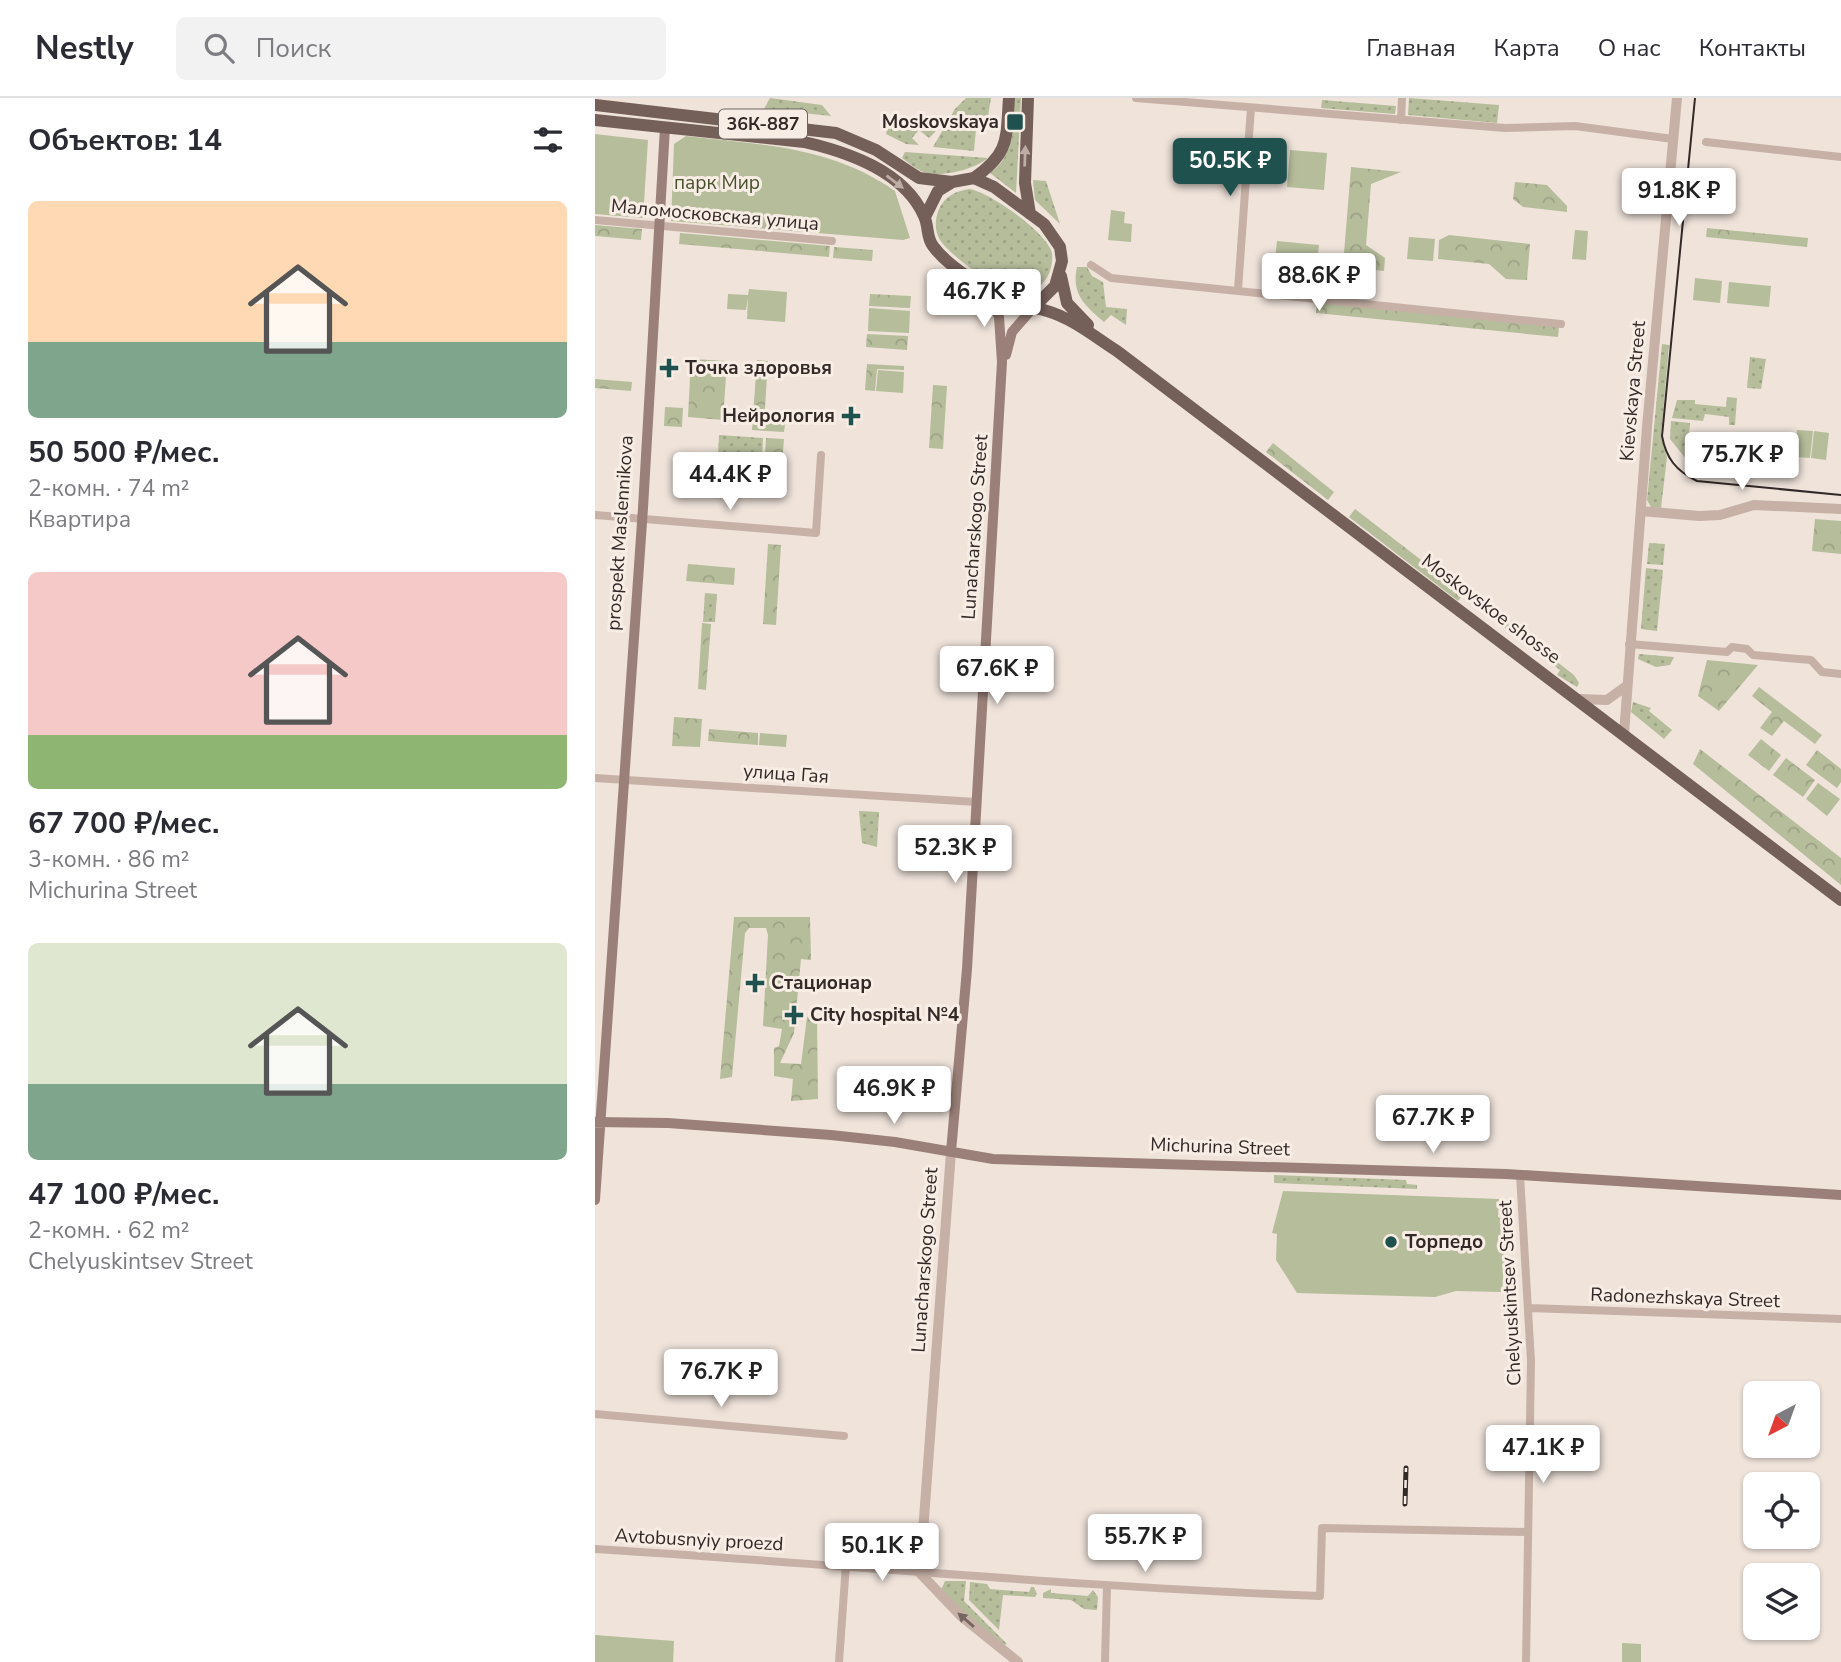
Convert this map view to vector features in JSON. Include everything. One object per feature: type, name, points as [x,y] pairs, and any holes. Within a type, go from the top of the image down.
[{"type":"main road","points":[[974,178],[998,160],[1004,147],[1009,98]]},
{"type":"main road","points":[[1028,98],[1025,183],[1031,214]]},
{"type":"main road","name":"Moskovskoe shosse","points":[[595,105],[665,120]]},
{"type":"main road","name":"Moskovskoe shosse","points":[[595,112],[836,133],[876,150],[919,178],[952,182],[974,178],[994,187],[1031,214],[1058,241],[1062,254],[1060,271],[1063,293],[1071,310],[1117,351]]},
{"type":"main road","name":"Moskovskoe shosse","points":[[595,120],[665,120]]},
{"type":"main road","name":"prospekt Maslennikova","points":[[595,1200],[597,1119],[624,780],[665,120]]},
{"type":"main road","name":"Moskovskoe shosse","points":[[690,122],[804,142],[857,157],[901,186],[925,217],[929,239],[938,253],[1001,300],[1068,320],[1117,351],[1841,900]]},
{"type":"main road","points":[[925,217],[938,191],[952,182]]},
{"type":"main road","points":[[1001,382],[1012,332],[1053,289],[1060,271]]},
{"type":"main road","name":"Lunacharskogo Street","points":[[951,1152],[967,970],[1002,362],[999,317],[987,290]]},
{"type":"main road","name":"Michurina Street","points":[[597,1119],[878,1140],[993,1159],[1520,1175],[1841,1195]]},
{"type":"street","points":[[1136,98],[1523,129],[1576,127],[1673,139]]},
{"type":"street","points":[[1401,120],[1402,98]]},
{"type":"street","name":"Kievskaya Street","points":[[1624,734],[1629,643],[1677,98]]},
{"type":"street","points":[[1238,290],[1251,108]]},
{"type":"street","points":[[1706,142],[1841,157]]},
{"type":"street","name":"Маломосковская улица","points":[[595,220],[832,241]]},
{"type":"street","points":[[1091,265],[1111,278],[1562,324]]},
{"type":"street","points":[[595,515],[816,533],[821,455]]},
{"type":"street","points":[[1641,511],[1699,516],[1720,515],[1754,505],[1841,509]]},
{"type":"street","points":[[1629,643],[1727,652],[1732,647],[1747,649],[1753,655],[1811,660],[1822,672],[1841,674]]},
{"type":"street","points":[[1579,699],[1607,700],[1626,686]]},
{"type":"street","name":"улица Гая","points":[[595,778],[976,802]]},
{"type":"street","name":"Lunacharskogo Street","points":[[921,1573],[951,1152]]},
{"type":"street","name":"Chelyuskintsev Street","points":[[1520,1175],[1529,1308],[1526,1662]]},
{"type":"street","name":"Radonezhskaya Street","points":[[1529,1308],[1841,1319]]},
{"type":"street","points":[[595,1413],[843,1436]]},
{"type":"street","name":"Avtobusnyiy proezd","points":[[595,1549],[846,1564],[968,1578],[1320,1596],[1322,1528],[1528,1532]]},
{"type":"street","points":[[839,1662],[846,1564]]},
{"type":"street","points":[[921,1573],[961,1616],[1018,1662]]},
{"type":"street","points":[[1105,1662],[1107,1586]]},
{"type":"green space","points":[[770,98],[822,105],[831,116],[764,109]]},
{"type":"green space","points":[[966,98],[991,98],[988,116],[977,117],[974,151],[933,147],[955,109]]},
{"type":"green space","points":[[1013,98],[1021,98],[1016,193],[990,173],[1004,158],[1011,140]]},
{"type":"green space","points":[[1409,98],[1499,105],[1497,123],[1408,115]]},
{"type":"green space","points":[[1322,100],[1396,106],[1395,114],[1321,108]]},
{"type":"green space","points":[[888,124],[936,131],[929,138],[919,130],[912,138],[919,145],[906,144],[886,134]]},
{"type":"green space","name":"парк Мир","points":[[595,134],[648,140],[643,218],[595,214]]},
{"type":"green space","name":"парк Мир","points":[[686,136],[768,145],[820,156],[846,165],[895,191],[910,238],[903,240],[671,221],[674,144]]},
{"type":"green space","points":[[1290,150],[1327,153],[1324,190],[1287,187]]},
{"type":"green space","points":[[905,152],[988,158],[967,169],[934,174],[920,171],[902,158]]},
{"type":"green space","points":[[1351,167],[1401,172],[1371,184],[1366,245],[1385,258],[1384,271],[1343,266]]},
{"type":"green space","points":[[1033,180],[1046,181],[1060,224],[1035,200]]},
{"type":"green space","points":[[1515,182],[1547,185],[1567,206],[1567,212],[1523,207],[1513,199]]},
{"type":"green space","points":[[969,189],[989,197],[1016,214],[1048,245],[1052,253],[1052,263],[1046,279],[1037,288],[1024,293],[1004,288],[966,265],[940,240],[936,225],[941,204],[951,195]]},
{"type":"green space","points":[[1111,210],[1125,212],[1124,223],[1132,224],[1131,242],[1108,240]]},
{"type":"green space","points":[[595,225],[642,229],[641,240],[595,236]]},
{"type":"green space","points":[[1707,228],[1808,238],[1807,247],[1706,237]]},
{"type":"green space","points":[[1575,230],[1588,231],[1586,260],[1572,259]]},
{"type":"green space","points":[[680,233],[830,246],[829,257],[679,244]]},
{"type":"green space","points":[[1449,235],[1530,244],[1527,280],[1506,279],[1489,264],[1438,259],[1439,240]]},
{"type":"green space","points":[[1409,237],[1435,239],[1433,261],[1407,259]]},
{"type":"green space","points":[[1277,241],[1319,245],[1317,264],[1275,260]]},
{"type":"green space","points":[[834,247],[873,250],[872,261],[833,258]]},
{"type":"green space","points":[[1077,267],[1087,267],[1092,276],[1103,282],[1106,307],[1127,309],[1126,325],[1111,315],[1104,322],[1086,305],[1076,285]]},
{"type":"green space","points":[[1695,278],[1722,281],[1720,303],[1693,300]]},
{"type":"green space","points":[[1729,282],[1771,286],[1769,307],[1727,303]]},
{"type":"green space","points":[[749,289],[787,292],[785,322],[747,319],[748,298],[746,310],[727,309],[728,294],[748,295]]},
{"type":"green space","points":[[870,294],[911,296],[910,308],[869,306]]},
{"type":"green space","points":[[1317,302],[1559,326],[1558,337],[1316,313]]},
{"type":"green space","points":[[869,308],[910,311],[909,333],[868,331]]},
{"type":"green space","points":[[867,334],[908,336],[907,350],[866,347]]},
{"type":"green space","points":[[1662,344],[1669,345],[1661,437],[1667,457],[1661,508],[1651,507],[1647,500]]},
{"type":"green space","points":[[1750,357],[1766,359],[1761,389],[1747,388]]},
{"type":"green space","points":[[691,359],[727,361],[723,420],[688,417]]},
{"type":"green space","points":[[757,360],[768,361],[764,423],[785,424],[784,432],[752,430]]},
{"type":"green space","points":[[867,364],[904,366],[904,370],[877,369],[875,391],[865,390]]},
{"type":"green space","points":[[878,370],[904,372],[903,393],[876,391]]},
{"type":"green space","points":[[595,379],[632,382],[631,391],[595,388]]},
{"type":"green space","points":[[933,385],[947,386],[943,449],[929,448]]},
{"type":"green space","points":[[1727,397],[1737,398],[1735,425],[1729,425],[1729,417],[1705,414],[1703,421],[1672,418],[1677,400],[1695,400],[1695,404],[1726,407]]},
{"type":"green space","points":[[665,407],[683,408],[682,427],[664,426]]},
{"type":"green space","points":[[1671,421],[1690,423],[1688,446],[1716,449],[1716,457],[1752,460],[1752,468],[1686,459],[1670,439]]},
{"type":"green space","points":[[1797,430],[1813,431],[1810,458],[1795,457]]},
{"type":"green space","points":[[1814,431],[1829,433],[1826,460],[1811,458]]},
{"type":"green space","points":[[719,435],[763,438],[762,458],[718,455]]},
{"type":"green space","points":[[766,438],[784,439],[780,491],[763,490]]},
{"type":"green space","points":[[1273,443],[1334,492],[1328,500],[1266,452]]},
{"type":"green space","points":[[696,457],[761,462],[760,490],[694,486]]},
{"type":"green space","points":[[1355,509],[1464,593],[1458,601],[1349,517]]},
{"type":"green space","points":[[1815,519],[1841,521],[1841,554],[1812,551]]},
{"type":"green space","points":[[1649,543],[1665,544],[1663,565],[1647,564]]},
{"type":"green space","points":[[768,544],[781,545],[776,625],[763,624]]},
{"type":"green space","points":[[688,564],[735,568],[734,585],[686,581]]},
{"type":"green space","points":[[1646,568],[1663,570],[1657,631],[1641,629]]},
{"type":"green space","points":[[705,593],[717,594],[715,622],[703,622]]},
{"type":"green space","points":[[1473,597],[1574,675],[1579,683],[1577,687],[1557,675],[1560,670],[1470,601]]},
{"type":"green space","points":[[702,623],[711,624],[706,690],[698,689]]},
{"type":"green space","points":[[1639,654],[1674,657],[1670,665],[1656,667],[1638,659]]},
{"type":"green space","points":[[1707,660],[1758,665],[1719,711],[1698,696]]},
{"type":"green space","points":[[1759,687],[1822,735],[1815,744],[1784,721],[1772,736],[1760,728],[1772,712],[1752,696]]},
{"type":"green space","points":[[1633,702],[1651,708],[1649,711],[1672,730],[1664,739],[1631,712]]},
{"type":"green space","points":[[674,717],[702,719],[700,747],[672,746]]},
{"type":"green space","points":[[709,729],[758,733],[758,745],[708,741]]},
{"type":"green space","points":[[760,733],[787,735],[786,747],[759,745]]},
{"type":"green space","points":[[1761,739],[1781,755],[1769,771],[1748,755]]},
{"type":"green space","points":[[1700,749],[1841,858],[1841,885],[1693,764]]},
{"type":"green space","points":[[1817,750],[1841,769],[1841,782],[1837,788],[1806,765]]},
{"type":"green space","points":[[1786,758],[1815,780],[1803,797],[1773,775]]},
{"type":"green space","points":[[1818,783],[1840,799],[1827,816],[1806,799]]},
{"type":"green space","points":[[859,811],[879,812],[877,847],[862,843]]},
{"type":"green space","points":[[734,917],[810,917],[811,960],[801,959],[794,1033],[780,1063],[801,1064],[807,1017],[817,1018],[818,1099],[791,1101],[793,1079],[774,1076],[774,1048],[779,1046],[782,1029],[763,1026],[768,935],[766,928],[749,928],[745,933],[732,1077],[720,1079]]},
{"type":"green space","points":[[1274,1175],[1406,1180],[1407,1184],[1417,1185],[1417,1189],[1274,1183]]},
{"type":"green space","name":"Торпедо","points":[[1283,1191],[1499,1199],[1498,1217],[1507,1221],[1502,1292],[1456,1291],[1435,1297],[1297,1293],[1276,1260],[1277,1234],[1272,1233]]},
{"type":"green space","points":[[945,1581],[966,1581],[964,1601],[1007,1644],[999,1648],[941,1590]]},
{"type":"green space","points":[[970,1582],[987,1584],[990,1589],[1029,1592],[1031,1587],[1034,1587],[1037,1594],[1035,1597],[1003,1595],[999,1630],[969,1600]]},
{"type":"green space","points":[[1051,1589],[1051,1593],[1088,1596],[1093,1590],[1098,1597],[1097,1610],[1084,1609],[1071,1600],[1043,1598],[1043,1593]]},
{"type":"green space","points":[[595,1635],[674,1641],[673,1662],[595,1662]]},
{"type":"green space","points":[[1622,1643],[1641,1644],[1641,1662],[1622,1662]]},
{"type":"tram line","points":[[1695,98],[1662,436],[1666,451],[1683,473],[1697,481],[1841,495]]},
{"type":"railway","points":[[1405,1504],[1406,1468]]},
{"type":"place","name":"Moskovskaya","points":[[1015,122]]},
{"type":"place","name":"Точка здоровья","points":[[669,368]]},
{"type":"place","name":"Нейрология","points":[[851,416]]},
{"type":"place","name":"Стационар","points":[[755,983]]},
{"type":"place","name":"City hospital №4","points":[[794,1015]]},
{"type":"place","name":"Торпедо","points":[[1391,1242]]}]
